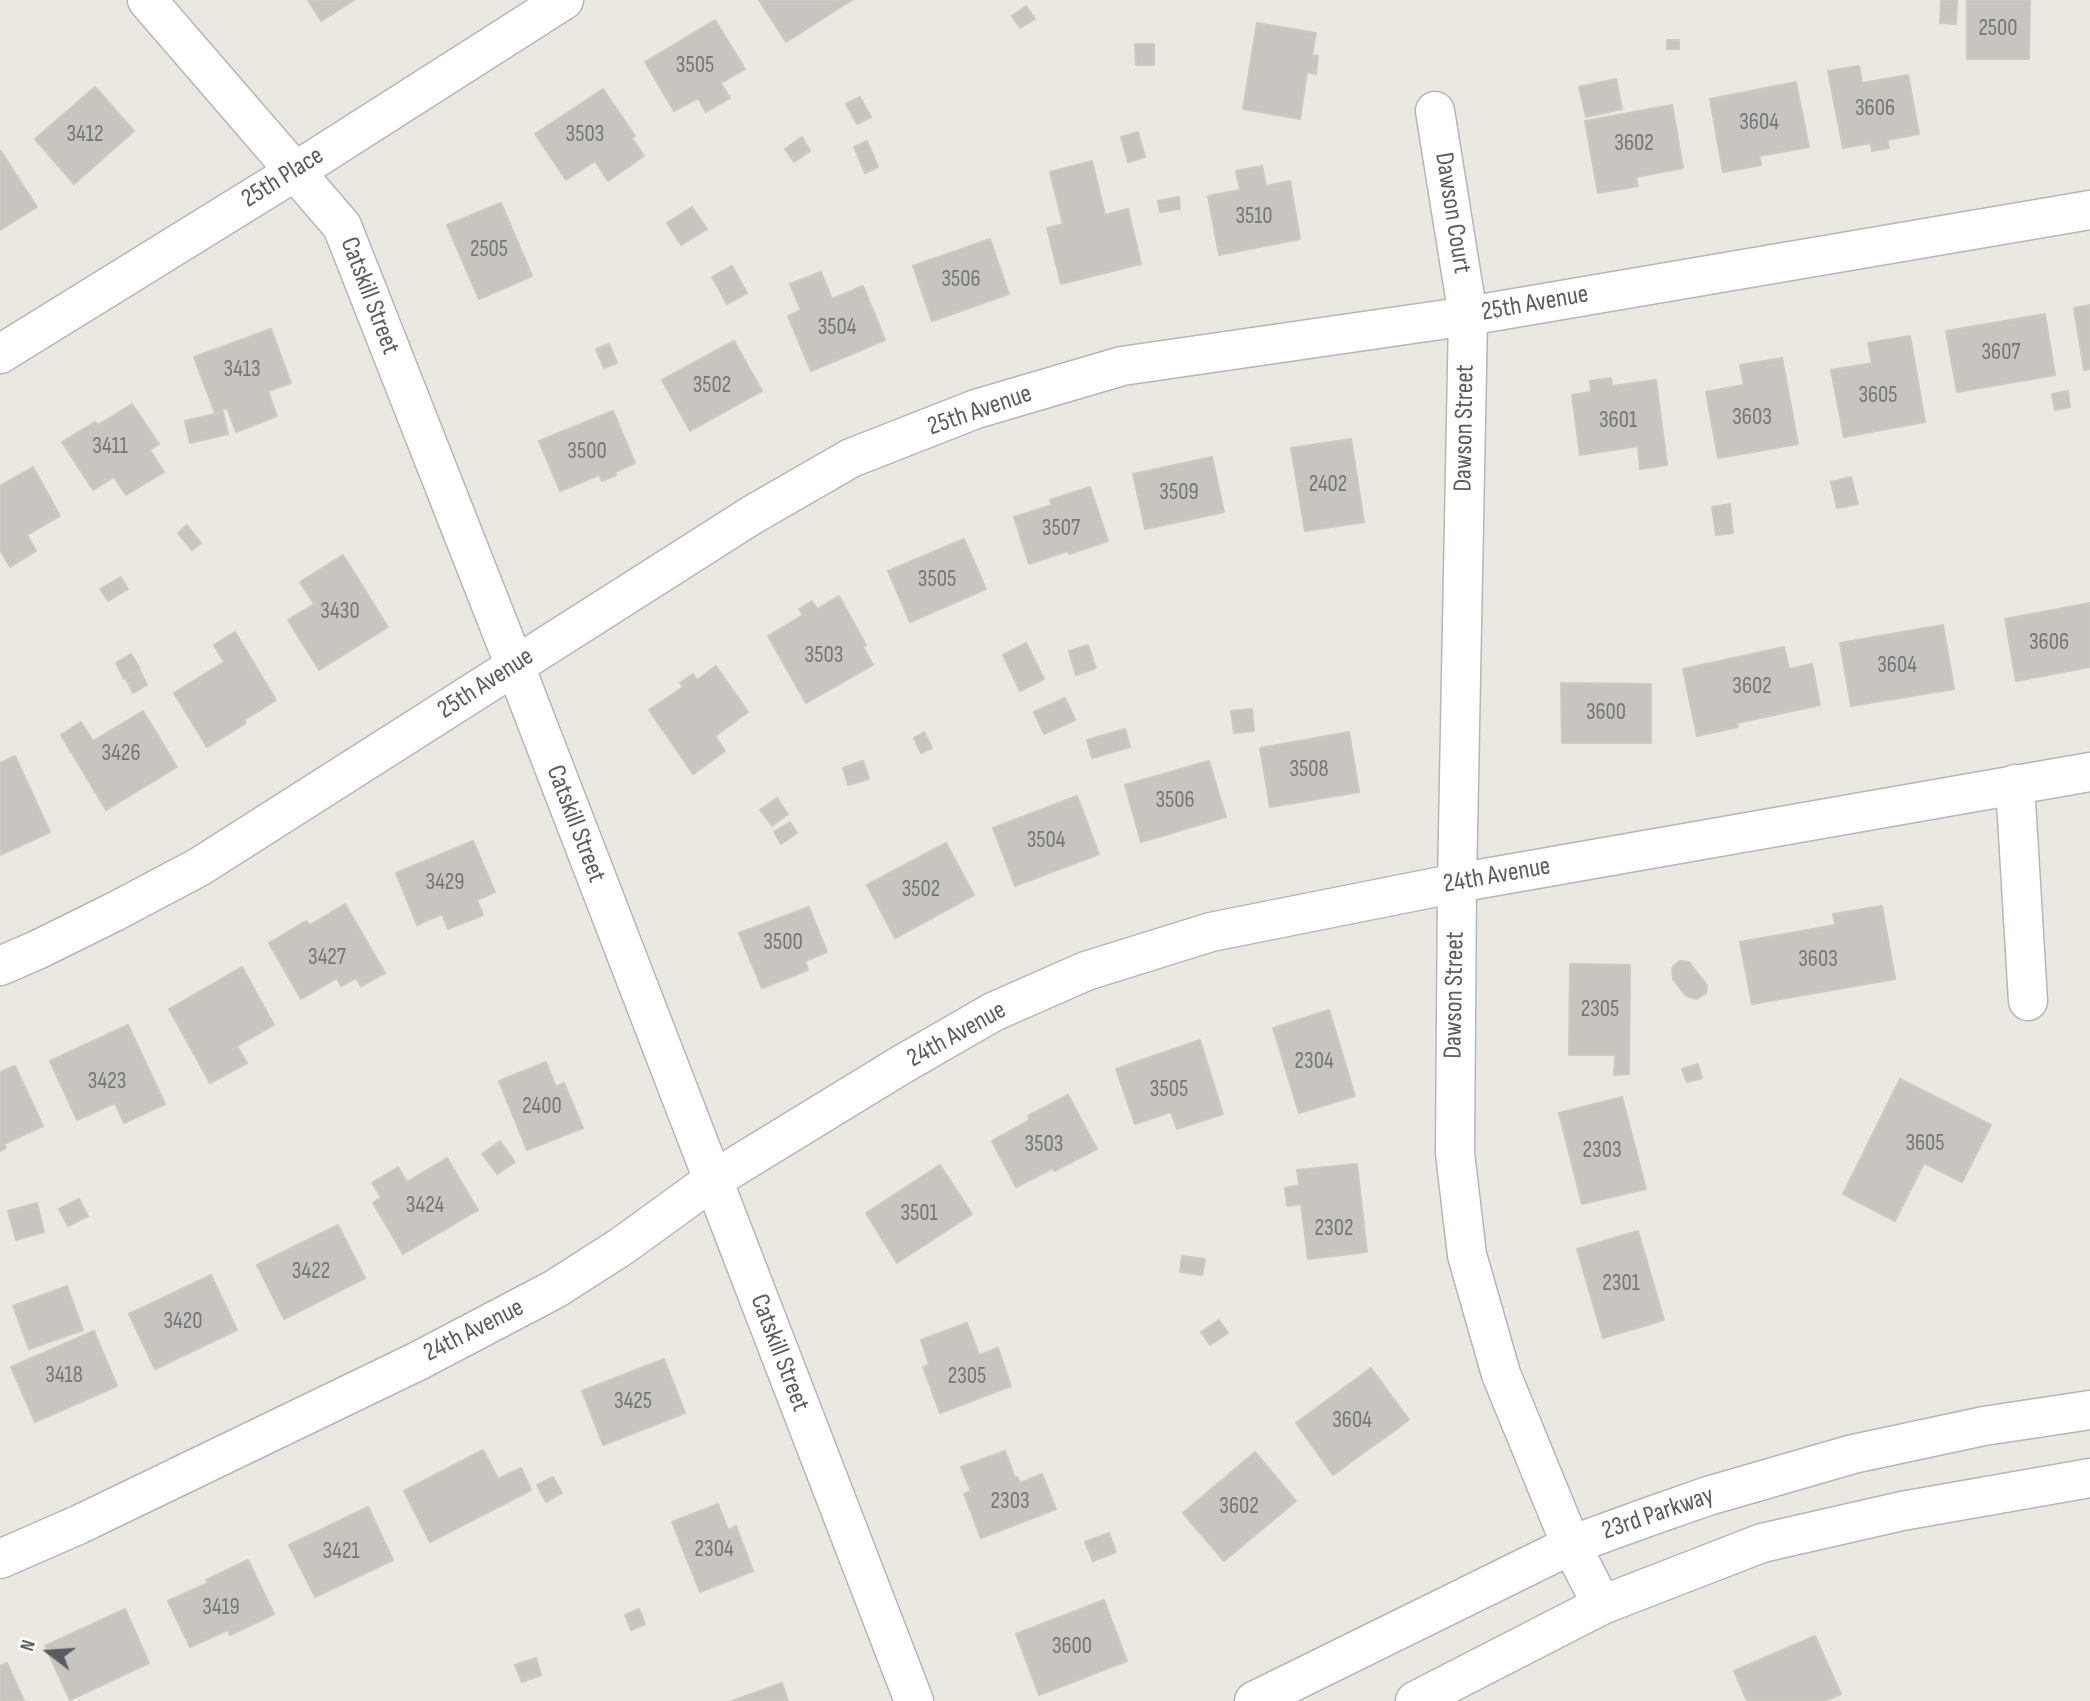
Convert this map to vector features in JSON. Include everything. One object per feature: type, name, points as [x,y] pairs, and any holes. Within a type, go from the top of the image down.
[{"type":"street","name":"Catskill Street","points":[[147,0],[342,226],[914,1701]]},
{"type":"street","name":"25th Place","points":[[0,354],[296,171],[564,0]]},
{"type":"street","name":"Dawson Court","points":[[1436,111],[1468,316]]},
{"type":"street","name":"25th Avenue","points":[[0,966],[114,912],[199,867],[752,515],[851,458],[976,409],[1122,366],[1468,316],[2090,210]]},
{"type":"street","name":"Dawson Street","points":[[1468,316],[1454,1048],[1455,1153],[1467,1255],[1500,1374],[1570,1545],[1602,1605]]},
{"type":"street","name":"24th Avenue","points":[[0,1559],[78,1525],[418,1361],[555,1289],[622,1246],[713,1180],[901,1065],[993,1012],[1086,971],[1211,932],[1457,883],[2090,772]]},
{"type":"street","points":[[2015,784],[2028,1001]]},
{"type":"street","name":"23rd Parkway","points":[[1254,1701],[1570,1545],[1708,1496],[1853,1454],[1984,1426],[2090,1410]]},
{"type":"street","points":[[1415,1701],[1602,1605],[1762,1543],[1902,1511],[2090,1478]]},
{"type":"building","points":[[308,0],[354,0],[321,21]]},
{"type":"building","points":[[759,0],[852,0],[786,42]]},
{"type":"building","points":[[1941,0],[1957,0],[1956,24],[1940,23]]},
{"type":"building","points":[[1967,0],[2030,0],[2029,59],[1967,59]]},
{"type":"building","points":[[1026,6],[1035,19],[1020,28],[1012,16]]},
{"type":"building","points":[[715,20],[745,69],[721,83],[730,98],[706,112],[698,98],[674,111],[645,62]]},
{"type":"building","points":[[1257,23],[1316,33],[1312,55],[1318,56],[1316,74],[1307,72],[1300,119],[1243,109]]},
{"type":"building","points":[[1667,40],[1679,40],[1679,49],[1667,49]]},
{"type":"building","points":[[1135,44],[1154,44],[1154,65],[1136,65]]},
{"type":"building","points":[[1859,66],[1862,83],[1908,75],[1919,134],[1887,140],[1889,148],[1872,151],[1871,143],[1843,148],[1828,71]]},
{"type":"building","points":[[1616,79],[1622,109],[1586,117],[1579,87]]},
{"type":"building","points":[[1796,82],[1809,147],[1759,156],[1761,165],[1723,172],[1710,99]]},
{"type":"building","points":[[95,87],[134,131],[74,184],[35,139]]},
{"type":"building","points":[[603,89],[635,136],[632,138],[644,156],[608,181],[595,161],[566,180],[535,134]]},
{"type":"building","points":[[860,97],[871,117],[857,124],[846,104]]},
{"type":"building","points":[[1672,105],[1683,168],[1636,177],[1638,186],[1598,193],[1585,121]]},
{"type":"building","points":[[1138,132],[1145,157],[1128,162],[1121,137]]},
{"type":"building","points":[[802,137],[810,151],[794,162],[785,149]]},
{"type":"building","points":[[867,141],[878,167],[865,173],[854,147]]},
{"type":"building","points":[[0,150],[37,207],[0,230]]},
{"type":"building","points":[[1092,161],[1105,215],[1128,209],[1141,264],[1061,284],[1047,228],[1063,224],[1050,172]]},
{"type":"building","points":[[1262,166],[1266,186],[1290,181],[1300,239],[1219,255],[1208,196],[1240,190],[1236,171]]},
{"type":"building","points":[[1179,197],[1180,209],[1160,212],[1158,201]]},
{"type":"building","points":[[501,203],[532,276],[479,299],[447,225]]},
{"type":"building","points":[[692,207],[707,229],[681,245],[667,223]]},
{"type":"building","points":[[990,239],[1009,294],[932,321],[913,266]]},
{"type":"building","points":[[732,266],[747,293],[727,304],[712,277]]},
{"type":"building","points":[[821,272],[832,299],[863,286],[885,340],[811,371],[788,316],[801,310],[790,284]]},
{"type":"building","points":[[2090,305],[2090,369],[2084,370],[2074,308]]},
{"type":"building","points":[[2045,314],[2055,375],[1957,392],[1946,331]]},
{"type":"building","points":[[271,329],[291,383],[268,391],[277,416],[236,432],[227,408],[215,413],[194,357]]},
{"type":"building","points":[[1910,336],[1925,422],[1844,437],[1831,370],[1872,363],[1868,343]]},
{"type":"building","points":[[734,341],[762,391],[690,431],[662,380]]},
{"type":"building","points":[[609,344],[617,363],[604,368],[596,349]]},
{"type":"building","points":[[1782,358],[1798,444],[1718,458],[1706,392],[1744,385],[1740,365]]},
{"type":"building","points":[[1611,378],[1612,386],[1656,380],[1667,465],[1640,469],[1638,446],[1580,455],[1572,395],[1591,392],[1590,381]]},
{"type":"building","points":[[2068,391],[2070,407],[2055,410],[2052,394]]},
{"type":"building","points":[[132,404],[159,444],[150,450],[164,472],[126,495],[114,477],[93,490],[62,442],[95,422],[98,425]]},
{"type":"building","points":[[613,411],[635,463],[602,481],[599,475],[560,491],[539,441]]},
{"type":"building","points":[[223,412],[228,434],[190,443],[185,421]]},
{"type":"building","points":[[1351,439],[1364,522],[1305,531],[1291,448]]},
{"type":"building","points":[[1212,457],[1224,512],[1145,529],[1133,474]]},
{"type":"building","points":[[33,467],[60,516],[27,535],[36,551],[10,567],[0,550],[0,486]]},
{"type":"building","points":[[1851,477],[1858,504],[1837,508],[1831,482]]},
{"type":"building","points":[[1090,487],[1108,541],[1029,564],[1014,517],[1052,505],[1050,500]]},
{"type":"building","points":[[1730,504],[1733,533],[1716,535],[1712,507]]},
{"type":"building","points":[[187,525],[201,543],[192,550],[178,533]]},
{"type":"building","points":[[964,539],[986,589],[910,622],[888,571]]},
{"type":"building","points":[[343,555],[388,627],[319,670],[288,620],[314,604],[300,582]]},
{"type":"building","points":[[121,577],[128,589],[108,601],[100,589]]},
{"type":"building","points":[[839,596],[866,645],[863,647],[873,665],[806,703],[768,636],[803,615],[799,609],[812,601],[817,609]]},
{"type":"building","points":[[2090,603],[2090,667],[2016,681],[2005,619]]},
{"type":"building","points":[[1943,625],[1954,689],[1851,706],[1840,643]]},
{"type":"building","points":[[235,632],[276,700],[244,720],[246,723],[207,747],[174,693],[224,662],[214,645]]},
{"type":"building","points":[[1026,643],[1044,679],[1020,691],[1003,655]]},
{"type":"building","points":[[1088,645],[1096,668],[1076,675],[1069,651]]},
{"type":"building","points":[[1784,647],[1789,669],[1812,664],[1820,705],[1737,723],[1738,727],[1697,736],[1683,669]]},
{"type":"building","points":[[131,654],[140,669],[124,679],[116,663]]},
{"type":"building","points":[[716,666],[748,712],[715,736],[725,751],[693,774],[649,710],[683,687],[680,683],[693,674],[697,680]]},
{"type":"building","points":[[140,671],[147,685],[133,693],[126,679]]},
{"type":"building","points":[[1561,683],[1651,684],[1651,743],[1562,743]]},
{"type":"building","points":[[1065,698],[1075,720],[1044,734],[1034,712]]},
{"type":"building","points":[[1252,709],[1254,731],[1234,733],[1231,711]]},
{"type":"building","points":[[143,711],[177,767],[106,810],[61,735],[81,722],[93,741]]},
{"type":"building","points":[[1125,729],[1130,747],[1092,758],[1087,740]]},
{"type":"building","points":[[924,732],[932,748],[921,753],[914,738]]},
{"type":"building","points":[[1349,732],[1359,792],[1270,807],[1260,748]]},
{"type":"building","points":[[15,756],[50,832],[0,855],[0,763]]},
{"type":"building","points":[[863,761],[869,779],[848,785],[843,768]]},
{"type":"building","points":[[1209,761],[1226,817],[1141,842],[1125,785]]},
{"type":"building","points":[[1077,796],[1099,854],[1015,886],[993,828]]},
{"type":"building","points":[[777,798],[788,814],[772,826],[760,810]]},
{"type":"building","points":[[790,822],[797,833],[781,844],[774,832]]},
{"type":"building","points":[[473,841],[495,892],[477,900],[483,915],[448,929],[442,914],[417,925],[396,873]]},
{"type":"building","points":[[946,843],[974,895],[895,938],[867,885]]},
{"type":"building","points":[[345,904],[385,973],[361,986],[356,978],[341,986],[337,978],[301,999],[269,943],[306,921],[310,925]]},
{"type":"building","points":[[1882,906],[1895,979],[1752,1004],[1740,942],[1835,925],[1833,914]]},
{"type":"building","points":[[809,907],[827,952],[805,961],[808,970],[762,988],[739,933]]},
{"type":"building","points":[[1680,961],[1689,962],[1707,985],[1706,993],[1697,999],[1686,996],[1673,979],[1672,968]]},
{"type":"building","points":[[1570,964],[1630,965],[1629,1074],[1614,1075],[1615,1055],[1569,1055]]},
{"type":"building","points":[[242,967],[274,1025],[237,1046],[247,1063],[210,1083],[169,1009]]},
{"type":"building","points":[[1329,1010],[1355,1096],[1299,1113],[1273,1028]]},
{"type":"building","points":[[128,1025],[165,1104],[124,1123],[115,1103],[77,1120],[50,1061]]},
{"type":"building","points":[[1200,1040],[1223,1114],[1177,1129],[1171,1112],[1135,1124],[1116,1069]]},
{"type":"building","points":[[546,1062],[556,1087],[564,1083],[583,1128],[527,1150],[499,1081]]},
{"type":"building","points":[[1698,1064],[1702,1078],[1687,1082],[1682,1069]]},
{"type":"building","points":[[15,1066],[43,1126],[4,1144],[6,1148],[0,1151],[0,1072]]},
{"type":"building","points":[[1900,1079],[1991,1125],[1962,1182],[1924,1163],[1895,1221],[1843,1194]]},
{"type":"building","points":[[1068,1095],[1097,1149],[1016,1187],[992,1141],[1030,1120],[1028,1116]]},
{"type":"building","points":[[1622,1097],[1646,1189],[1582,1204],[1559,1113]]},
{"type":"building","points":[[500,1141],[515,1162],[497,1174],[482,1154]]},
{"type":"building","points":[[447,1158],[478,1210],[403,1254],[373,1203],[381,1197],[372,1183],[398,1167],[407,1182]]},
{"type":"building","points":[[1357,1164],[1367,1252],[1308,1259],[1301,1204],[1287,1206],[1285,1188],[1299,1185],[1297,1170]]},
{"type":"building","points":[[940,1165],[972,1214],[897,1263],[866,1213]]},
{"type":"building","points":[[79,1199],[88,1216],[68,1226],[59,1209]]},
{"type":"building","points":[[37,1203],[44,1232],[16,1240],[8,1211]]},
{"type":"building","points":[[338,1225],[365,1278],[284,1319],[257,1265]]},
{"type":"building","points":[[1638,1231],[1664,1320],[1603,1338],[1577,1249]]},
{"type":"building","points":[[1182,1256],[1205,1259],[1202,1275],[1180,1272]]},
{"type":"building","points":[[211,1275],[237,1330],[155,1369],[129,1314]]},
{"type":"building","points":[[67,1286],[83,1330],[29,1349],[13,1306]]},
{"type":"building","points":[[1219,1320],[1228,1333],[1210,1345],[1201,1332]]},
{"type":"building","points":[[967,1323],[979,1355],[998,1348],[1011,1386],[940,1413],[923,1367],[929,1365],[921,1340]]},
{"type":"building","points":[[94,1331],[117,1386],[35,1422],[11,1367]]},
{"type":"building","points":[[664,1359],[685,1413],[603,1445],[582,1391]]},
{"type":"building","points":[[1371,1368],[1409,1420],[1333,1475],[1296,1423]]},
{"type":"building","points":[[483,1450],[498,1479],[521,1468],[531,1490],[430,1542],[404,1491]]},
{"type":"building","points":[[1005,1451],[1015,1478],[1017,1477],[1020,1483],[1042,1474],[1056,1509],[981,1538],[964,1494],[971,1491],[961,1467]]},
{"type":"building","points":[[1255,1452],[1296,1501],[1224,1561],[1183,1513]]},
{"type":"building","points":[[553,1477],[562,1493],[546,1502],[537,1485]]},
{"type":"building","points":[[718,1504],[728,1530],[736,1526],[753,1571],[700,1592],[672,1522]]},
{"type":"building","points":[[368,1507],[393,1560],[315,1597],[289,1545]]},
{"type":"building","points":[[1109,1533],[1116,1552],[1093,1561],[1085,1542]]},
{"type":"building","points":[[248,1560],[274,1614],[230,1635],[228,1630],[190,1647],[168,1601],[208,1583],[206,1580]]},
{"type":"building","points":[[1104,1600],[1127,1661],[1039,1695],[1016,1634]]},
{"type":"building","points":[[125,1609],[149,1663],[70,1700],[45,1646]]},
{"type":"building","points":[[639,1609],[645,1624],[631,1630],[625,1615]]},
{"type":"building","points":[[1815,1636],[1841,1694],[1825,1701],[1747,1701],[1734,1671]]},
{"type":"building","points":[[536,1658],[541,1675],[522,1682],[515,1665]]},
{"type":"building","points":[[7,1663],[24,1701],[0,1701],[0,1666]]},
{"type":"building","points":[[782,1683],[788,1701],[732,1701]]}]
